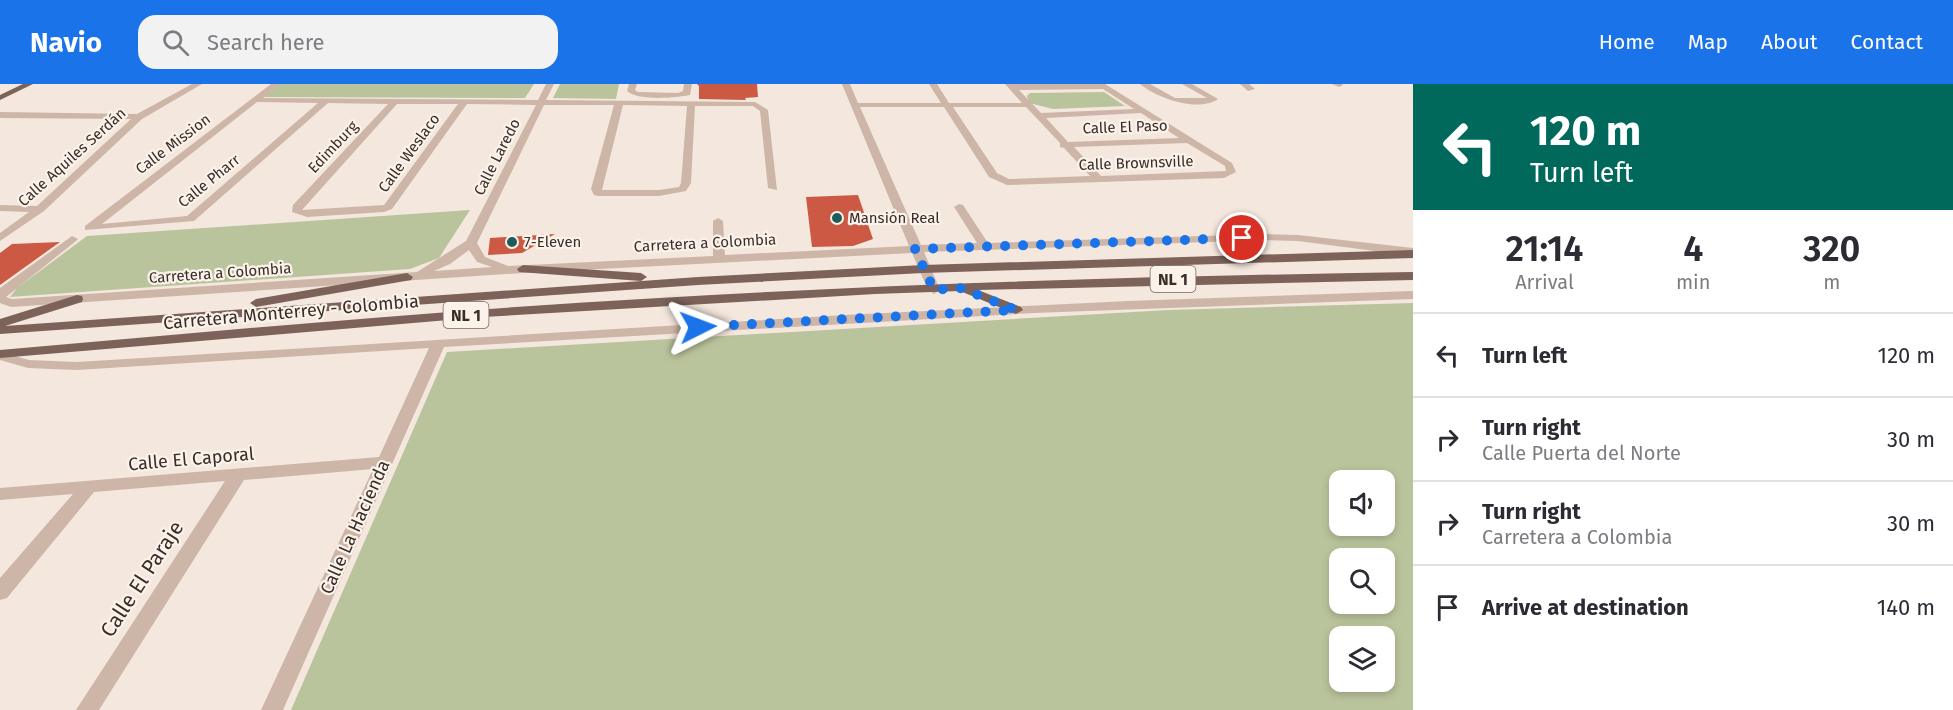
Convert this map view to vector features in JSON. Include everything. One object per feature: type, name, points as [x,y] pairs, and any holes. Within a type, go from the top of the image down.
[{"type":"main road","points":[[0,88],[9,84]]},
{"type":"main road","points":[[0,98],[29,84]]},
{"type":"main road","name":"Carretera Monterrey - Colombia","points":[[0,330],[698,281],[923,269],[1413,253]]},
{"type":"main road","points":[[523,269],[698,281]]},
{"type":"main road","name":"Carretera Monterrey - Colombia","points":[[0,355],[551,308],[1139,280],[1413,276]]},
{"type":"main road","points":[[179,317],[407,277]]},
{"type":"main road","points":[[960,288],[1016,310]]},
{"type":"main road","points":[[0,322],[77,299]]},
{"type":"street","name":"Calle Aquiles Serdán","points":[[0,238],[40,209],[139,117],[198,84]]},
{"type":"street","name":"Calle Mission","points":[[89,228],[276,84]]},
{"type":"street","name":"Calle Laredo","points":[[407,277],[441,264],[471,243],[550,84]]},
{"type":"street","points":[[633,84],[631,91],[636,94],[678,95],[687,93],[688,84]]},
{"type":"street","points":[[846,84],[923,269],[934,290]]},
{"type":"street","name":"Calle Brownsville","points":[[933,84],[998,178],[1014,183],[1224,175],[1231,172],[1229,165],[1102,86]]},
{"type":"street","points":[[1144,84],[1173,100],[1209,102],[1214,99],[1186,84]]},
{"type":"street","points":[[1010,86],[1102,86]]},
{"type":"street","points":[[1010,86],[1099,180]]},
{"type":"street","points":[[256,100],[749,104],[759,106],[764,110],[773,188]]},
{"type":"street","name":"Calle Pharr","points":[[89,228],[190,219],[325,101]]},
{"type":"street","name":"Edimburg","points":[[299,213],[297,207],[395,101]]},
{"type":"street","name":"Calle Weslaco","points":[[299,213],[380,210],[390,206],[464,102]]},
{"type":"street","points":[[619,103],[596,193],[679,190],[686,183],[691,103]]},
{"type":"street","points":[[855,105],[1026,105]]},
{"type":"street","points":[[1037,116],[1140,111]]},
{"type":"street","points":[[0,115],[139,117]]},
{"type":"street","name":"Calle El Paso","points":[[1064,144],[1187,140]]},
{"type":"street","points":[[959,207],[985,247]]},
{"type":"street","points":[[0,208],[40,209]]},
{"type":"street","points":[[718,221],[720,259]]},
{"type":"street","name":"Carretera a Colombia","points":[[72,239],[2,293],[0,298],[11,303],[523,269],[915,249],[1266,237],[1298,238],[1413,253]]},
{"type":"street","points":[[471,243],[484,262],[501,267],[523,269]]},
{"type":"street","name":"NL 1","points":[[0,355],[28,364],[77,366],[653,329],[1234,300],[1413,295]]},
{"type":"street","name":"Calle La Hacienda","points":[[272,710],[438,344]]},
{"type":"street","name":"Calle El Caporal","points":[[0,494],[384,462]]},
{"type":"street","name":"Calle El Paraje","points":[[87,710],[238,475]]},
{"type":"street","points":[[0,592],[89,487]]},
{"type":"green space","points":[[279,84],[534,84],[525,98],[263,97]]},
{"type":"green space","points":[[560,84],[619,84],[616,99],[553,98]]},
{"type":"green space","points":[[1104,92],[1125,106],[1053,109],[1029,103],[1027,96],[1030,93]]},
{"type":"green space","points":[[470,210],[439,258],[410,269],[10,297],[17,288],[87,236]]},
{"type":"green space","points":[[1413,303],[1413,710],[291,710],[447,352],[1168,310]]},
{"type":"building","points":[[697,84],[757,84],[758,97],[745,98],[746,100],[699,99]]},
{"type":"building","name":"Mansión Real","points":[[858,195],[873,239],[853,246],[812,247],[806,197]]},
{"type":"building","name":"7-Eleven","points":[[555,234],[522,253],[488,255],[490,238]]},
{"type":"building","points":[[60,242],[0,285],[0,253],[12,244]]},
{"type":"place","name":"Mansión Real","points":[[837,218]]},
{"type":"place","name":"7-Eleven","points":[[512,242]]},
{"type":"route","points":[[698,327],[1016,310],[960,288],[934,290],[915,249],[1242,238]]}]
